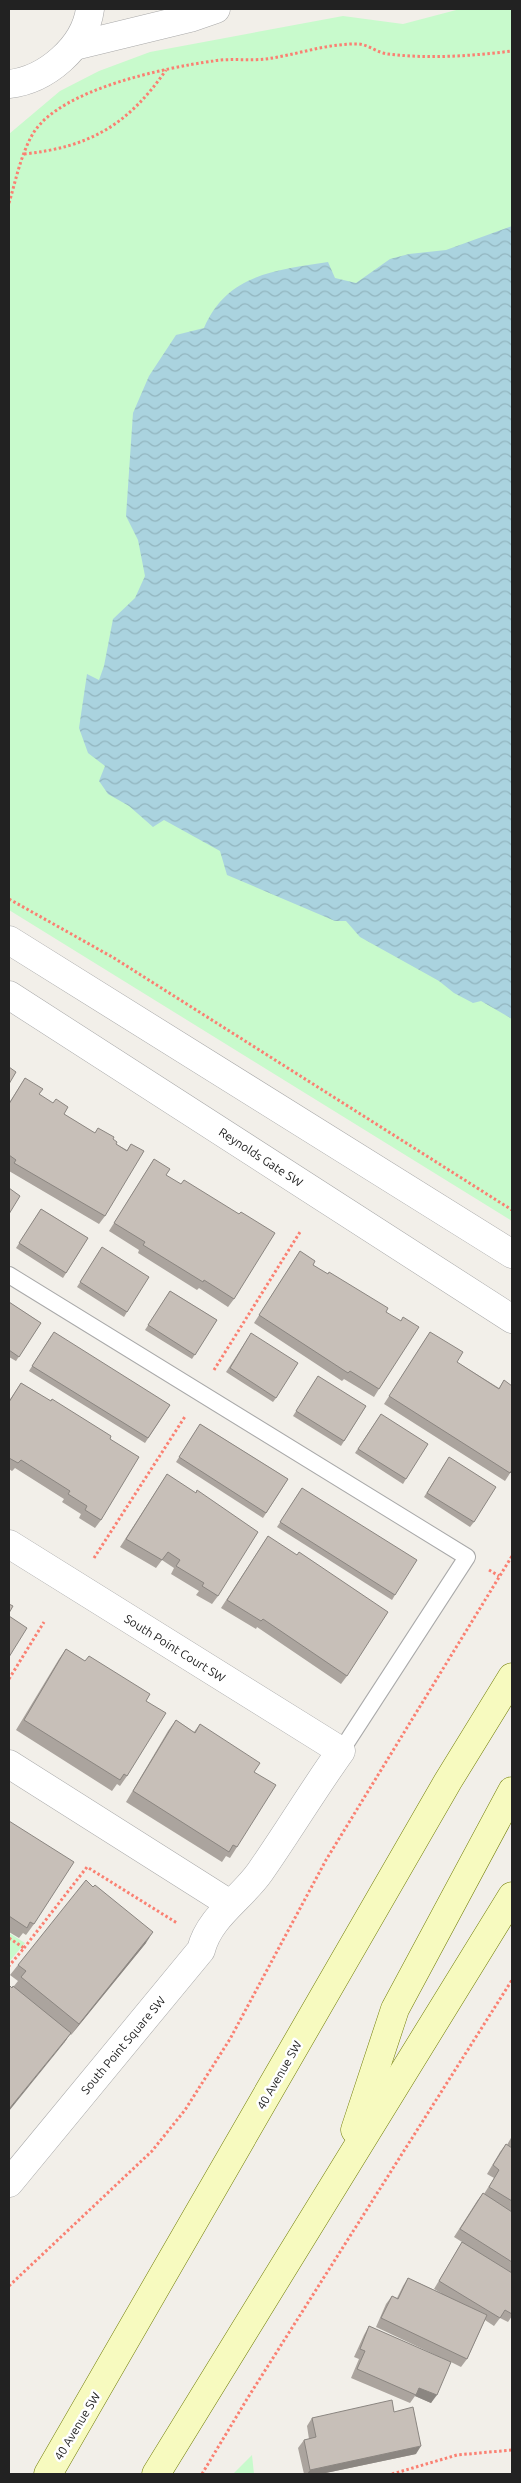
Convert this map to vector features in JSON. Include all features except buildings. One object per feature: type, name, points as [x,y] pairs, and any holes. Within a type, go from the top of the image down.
[{"type":"main road","name":"40 Avenue SW","points":[[48,2474],[448,1782],[512,1677]]},
{"type":"main road","points":[[342,2172],[395,2009],[512,1791]]},
{"type":"main road","points":[[156,2474],[512,1896]]},
{"type":"street","points":[[13,89],[51,69],[75,46],[89,17],[90,9]]},
{"type":"street","points":[[75,46],[190,18],[216,9]]},
{"type":"street","points":[[9,940],[512,1254]]},
{"type":"street","name":"Reynolds Gate SW","points":[[9,995],[512,1319]]},
{"type":"street","name":"South Point Court SW","points":[[9,1544],[341,1751]]},
{"type":"street","name":"South Point Square SW","points":[[9,2183],[202,1950],[204,1940],[230,1904],[259,1874],[341,1751]]},
{"type":"street","points":[[9,1764],[230,1904]]},
{"type":"lane","points":[[9,1275],[467,1557],[341,1751]]},
{"type":"path","points":[[9,203],[24,154],[35,131],[58,108],[90,92],[167,70],[215,61],[264,59],[318,49],[361,44],[386,54],[425,56],[465,57],[512,51]]},
{"type":"path","points":[[24,154],[75,146],[110,130],[132,113],[167,70]]},
{"type":"path","points":[[9,899],[114,958],[512,1210]]},
{"type":"path","points":[[9,2286],[152,2151],[185,2110],[230,2039],[326,1860],[512,1556]]},
{"type":"path","points":[[9,1679],[44,1622]]},
{"type":"path","points":[[9,1966],[87,1867],[204,1940]]},
{"type":"path","points":[[9,1938],[24,1948]]},
{"type":"path","points":[[202,2474],[247,2399],[512,1980]]},
{"type":"path","points":[[392,2474],[458,2455],[512,2450]]},
{"type":"green space","points":[[460,9],[512,9],[512,1221],[9,910],[9,134],[60,91],[99,71],[150,52],[343,16],[403,24]]},
{"type":"green space","points":[[9,1933],[25,1943],[9,1962]]},
{"type":"green space","points":[[252,2455],[254,2474],[233,2474]]},
{"type":"water","points":[[512,226],[512,1019],[481,1001],[473,1003],[454,993],[439,981],[360,937],[346,921],[335,921],[227,875],[220,851],[164,820],[153,827],[129,806],[108,794],[99,781],[105,766],[88,753],[79,728],[87,674],[99,680],[104,666],[113,619],[135,598],[145,576],[138,540],[126,516],[133,413],[149,376],[176,335],[204,328],[214,310],[226,296],[240,285],[272,272],[328,262],[335,278],[356,283],[390,259],[409,254],[446,250]]}]
